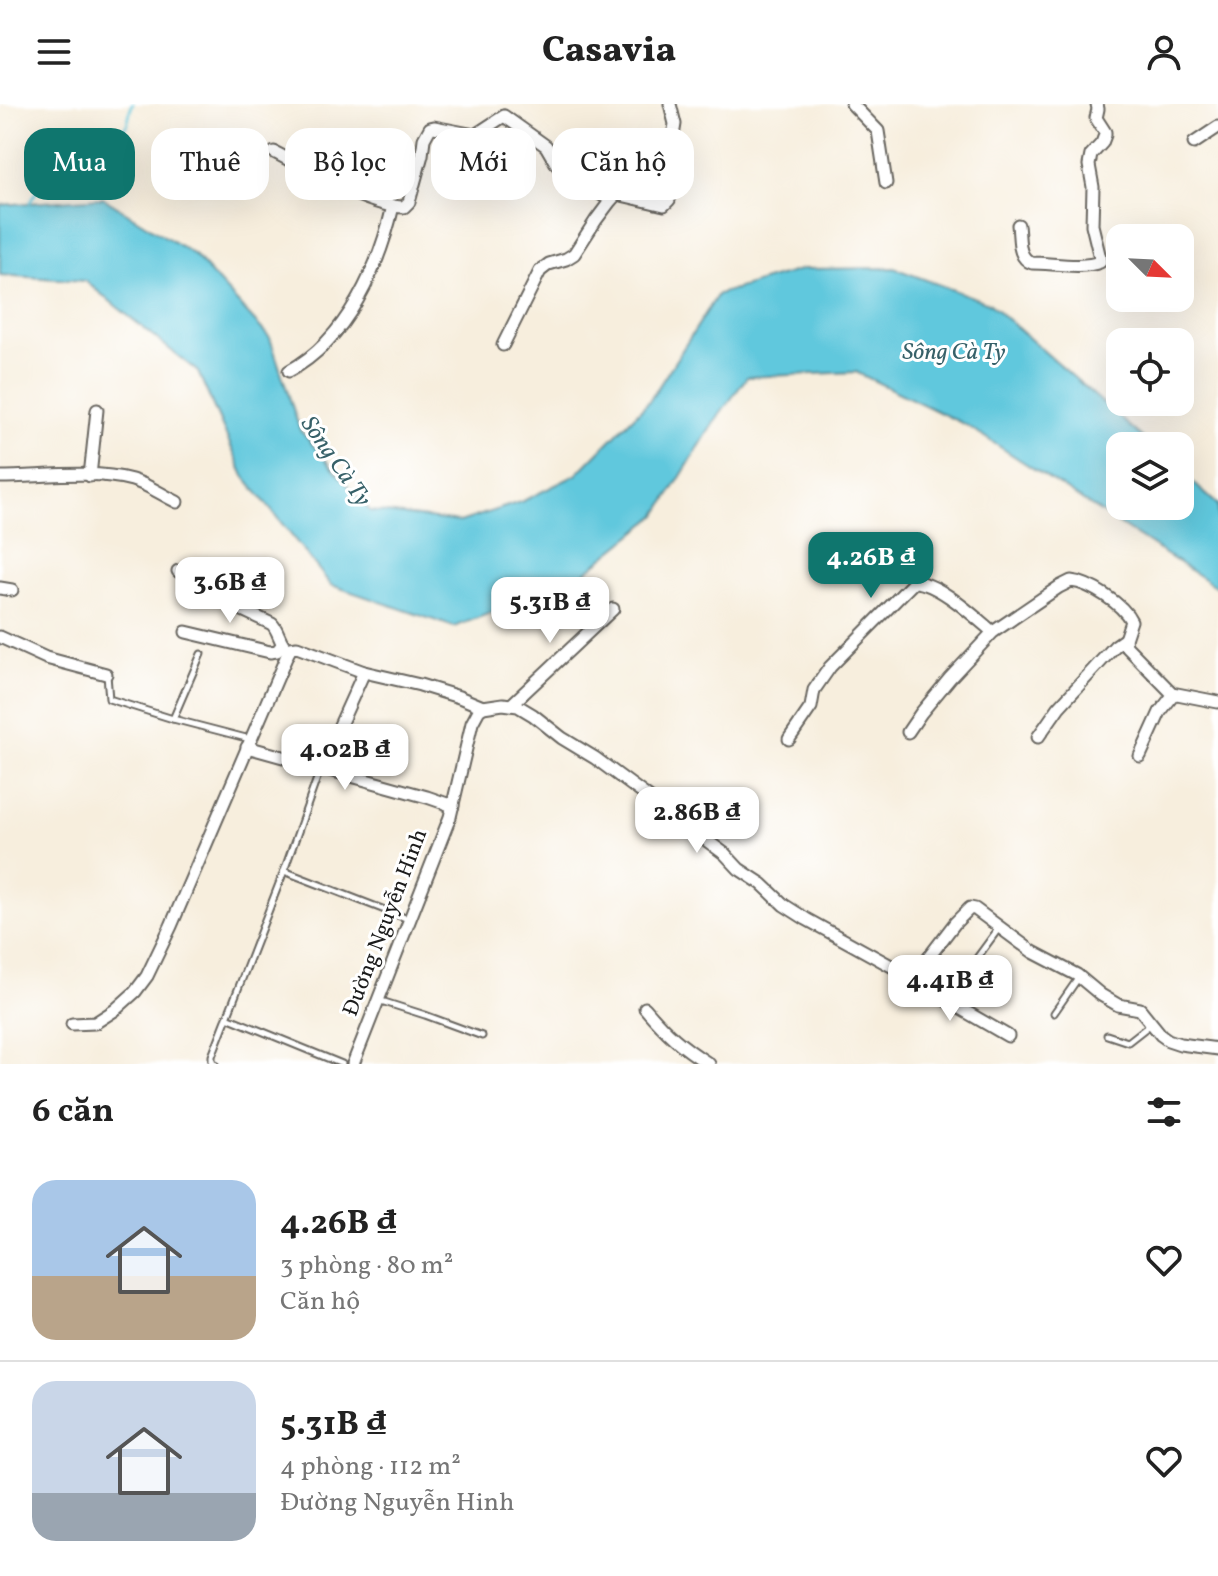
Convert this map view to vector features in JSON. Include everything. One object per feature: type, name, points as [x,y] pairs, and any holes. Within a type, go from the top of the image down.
[{"type":"street","points":[[670,104],[674,128]]},
{"type":"street","points":[[852,104],[878,131],[886,183]]},
{"type":"street","points":[[1018,225],[1022,257],[1026,261],[1100,262],[1092,225],[1093,187],[1089,165],[1091,155],[1105,135],[1096,118],[1097,104]]},
{"type":"street","points":[[274,152],[346,189],[377,202],[404,207],[409,202],[424,139],[430,128],[475,135],[504,116],[546,146],[552,156]]},
{"type":"street","points":[[1194,143],[1218,127]]},
{"type":"street","points":[[503,345],[540,271],[574,254],[611,200]]},
{"type":"street","points":[[640,200],[660,205],[668,200]]},
{"type":"street","points":[[289,371],[324,343],[350,313],[386,240],[393,206]]},
{"type":"street","points":[[90,476],[97,410]]},
{"type":"street","points":[[0,477],[68,474],[132,480],[177,502]]},
{"type":"street","points":[[72,1024],[95,1023],[135,992],[147,976],[249,743],[285,648],[272,624],[238,608],[178,571]]},
{"type":"street","points":[[908,732],[950,678],[993,632],[1071,581],[1087,585],[1126,613],[1131,621],[1126,646],[1162,685],[1174,694],[1218,702]]},
{"type":"street","points":[[789,739],[811,707],[814,690],[830,667],[914,582],[921,582],[945,595],[993,632]]},
{"type":"street","points":[[511,705],[613,609]]},
{"type":"street","points":[[186,632],[270,652],[297,647],[364,672],[420,685],[483,707],[503,704],[518,706],[725,854],[739,869],[794,911],[1008,1036]]},
{"type":"street","points":[[0,637],[46,658],[106,674]]},
{"type":"street","points":[[1038,737],[1059,707],[1125,639]]},
{"type":"street","points":[[321,767],[364,672]]},
{"type":"street","points":[[1140,756],[1160,712],[1174,694]]},
{"type":"street","name":"Đường Nguyễn Hinh","points":[[352,1063],[453,806],[472,723],[483,707]]},
{"type":"street","points":[[249,743],[453,806]]},
{"type":"street","points":[[929,957],[955,923],[970,908],[975,909],[1033,952],[1079,977],[1108,999],[1118,1005],[1140,1009],[1161,1035],[1173,1042],[1218,1049]]},
{"type":"street","points":[[645,1008],[672,1038],[706,1063]]},
{"type":"lane","points":[[173,719],[201,654]]},
{"type":"lane","points":[[106,674],[109,699],[249,743]]},
{"type":"lane","points":[[215,1064],[212,1056],[321,767]]},
{"type":"lane","points":[[284,871],[409,919]]},
{"type":"lane","points":[[946,1000],[1000,927]]},
{"type":"lane","points":[[1054,1013],[1079,977]]},
{"type":"lane","points":[[377,1000],[482,1036]]},
{"type":"lane","points":[[227,1017],[352,1063]]},
{"type":"lane","points":[[1107,1035],[1128,1042],[1151,1023]]},
{"type":"water","name":"Sông Cà Ty","points":[[106,200],[193,254],[270,338],[300,430],[370,511],[460,522],[523,501],[576,475],[650,400],[718,294],[803,269],[894,268],[989,303],[1106,406],[1106,416],[1118,416],[1136,432],[1106,432],[1106,516],[966,425],[856,372],[747,377],[713,424],[657,515],[574,581],[454,627],[331,585],[244,476],[198,372],[85,281],[0,275],[0,205]]},
{"type":"water","name":"Sông Cà Ty","points":[[1194,484],[1218,505],[1218,588],[1113,520],[1194,520]]},
{"type":"waterway","points":[[30,202],[57,170],[99,150],[127,125],[132,104]]}]
